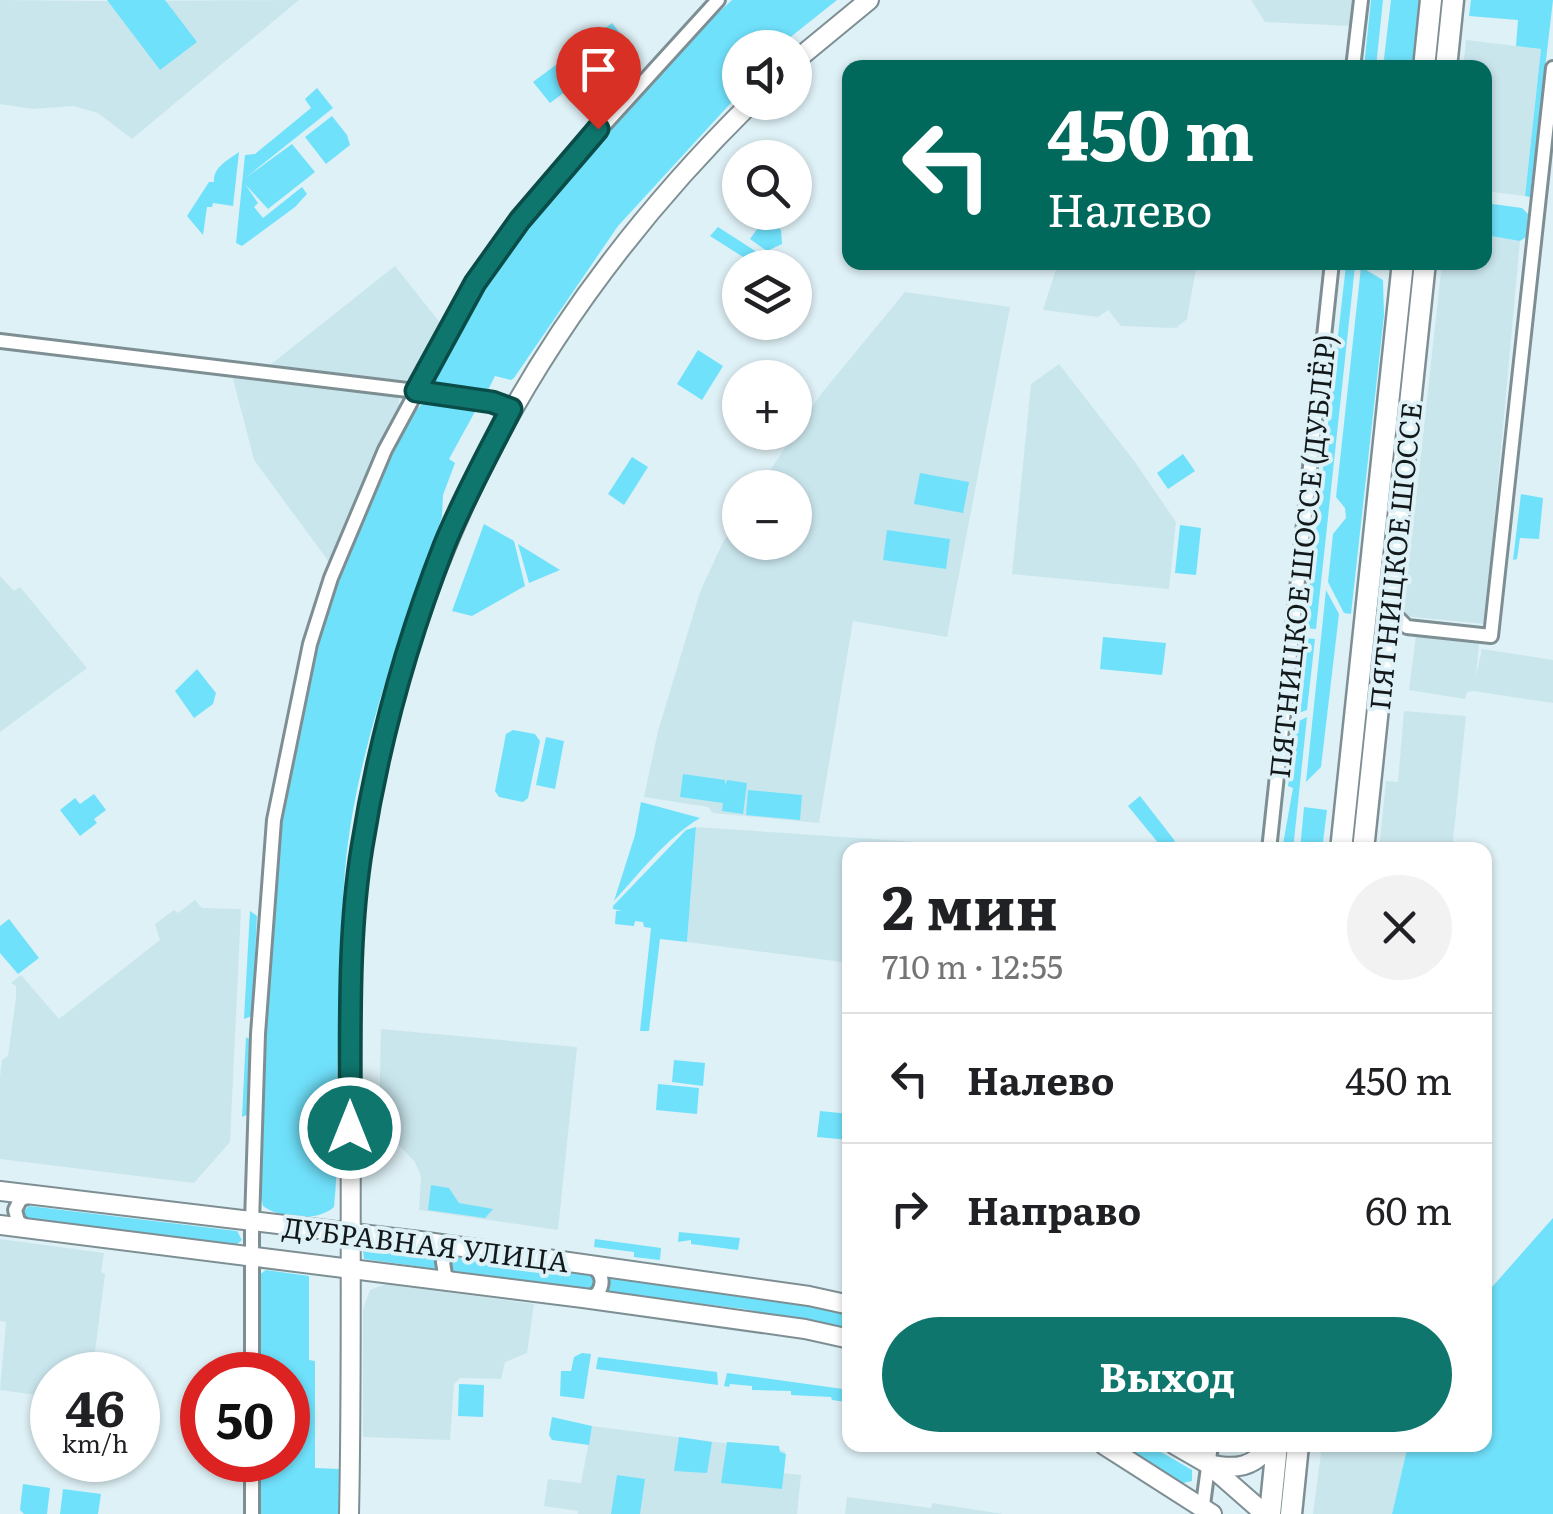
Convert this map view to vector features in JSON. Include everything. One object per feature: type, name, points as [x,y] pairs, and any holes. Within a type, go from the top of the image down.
[{"type":"main road","points":[[812,47],[869,0]]},
{"type":"main road","points":[[1425,60],[1431,0]]},
{"type":"main road","points":[[1447,60],[1453,0]]},
{"type":"main road","points":[[349,1514],[352,972],[362,847],[388,728],[429,592],[462,505],[511,409],[554,339],[613,258],[735,120]]},
{"type":"main road","name":"ПЯТНИЦКОЕ ШОССЕ","points":[[1341,842],[1401,270]]},
{"type":"main road","name":"ПЯТНИЦКОЕ ШОССЕ","points":[[1364,842],[1424,270]]},
{"type":"main road","name":"ДУБРАВНАЯ УЛИЦА","points":[[0,1192],[461,1246],[842,1303]]},
{"type":"main road","name":"ДУБРАВНАЯ УЛИЦА","points":[[0,1224],[583,1298],[805,1328],[842,1337]]},
{"type":"main road","points":[[1115,1452],[1206,1511],[1231,1514]]},
{"type":"main road","points":[[1187,1452],[1208,1464],[1267,1514]]},
{"type":"main road","points":[[1208,1464],[1244,1467],[1265,1452]]},
{"type":"main road","points":[[1267,1514],[1272,1452]]},
{"type":"main road","points":[[1287,1510],[1297,1452]]},
{"type":"street","points":[[252,1352],[252,1222],[266,905],[275,813],[310,644],[337,560],[384,450],[459,309],[506,239],[610,116],[718,0]]},
{"type":"street","points":[[1355,60],[1361,0]]},
{"type":"street","points":[[1384,644],[1407,627],[1492,636],[1553,68]]},
{"type":"street","name":"ПЯТНИЦКОЕ ШОССЕ (ДУБЛЁР)","points":[[1270,842],[1331,270]]},
{"type":"street","points":[[0,341],[416,391],[492,402],[511,409]]},
{"type":"street","points":[[1388,608],[1407,627]]},
{"type":"street","points":[[0,1192],[8,1198],[10,1206],[7,1218],[0,1224]]},
{"type":"street","points":[[30,1228],[20,1224],[16,1210],[22,1198],[34,1195]]},
{"type":"street","points":[[456,1283],[445,1275],[443,1262],[449,1251],[461,1246]]},
{"type":"street","points":[[583,1298],[594,1296],[602,1284],[600,1273],[588,1264]]},
{"type":"street","points":[[1206,1511],[1210,1452]]},
{"type":"street","points":[[252,1482],[252,1514]]},
{"type":"shaded area","points":[[0,0],[299,0],[132,139],[98,113],[73,106],[33,109],[0,104]]},
{"type":"shaded area","points":[[107,0],[165,0],[197,42],[160,70]]},
{"type":"shaded area","points":[[732,0],[837,0],[799,30],[722,30],[722,113],[618,226],[514,378],[495,376],[488,390],[435,385],[437,368],[452,338],[518,238],[644,89]]},
{"type":"shaded area","points":[[1251,0],[1353,0],[1350,26],[1265,22]]},
{"type":"shaded area","points":[[1371,0],[1383,0],[1377,60],[1365,60]]},
{"type":"shaded area","points":[[1391,0],[1419,0],[1413,60],[1384,60]]},
{"type":"shaded area","points":[[1471,0],[1553,0],[1530,197],[1525,196],[1541,49],[1516,46],[1518,20],[1469,16]]},
{"type":"shaded area","points":[[612,23],[630,46],[599,76],[578,49]]},
{"type":"shaded area","points":[[1466,40],[1541,49],[1525,196],[1492,192],[1492,60],[1464,60]]},
{"type":"shaded area","points":[[573,52],[589,74],[550,103],[533,82]]},
{"type":"shaded area","points":[[317,88],[333,108],[244,179],[292,144],[315,172],[268,209],[245,184],[263,218],[302,187],[307,194],[242,246],[236,243],[245,155],[255,154],[311,108],[305,99]]},
{"type":"shaded area","points":[[332,116],[350,145],[326,164],[305,137]]},
{"type":"shaded area","points":[[239,152],[233,206],[213,203],[207,207],[203,235],[187,216],[209,182],[214,182],[219,168]]},
{"type":"shaded area","points":[[1492,204],[1522,208],[1528,214],[1526,237],[1520,241],[1492,236]]},
{"type":"shaded area","points":[[718,227],[754,250],[732,250],[710,236]]},
{"type":"shaded area","points":[[756,230],[781,230],[782,244],[766,250],[750,239]]},
{"type":"shaded area","points":[[1492,236],[1520,241],[1485,624],[1403,616],[1441,270],[1492,270]]},
{"type":"shaded area","points":[[395,266],[441,324],[416,376],[408,380],[389,379],[270,365]]},
{"type":"shaded area","points":[[1056,270],[1196,270],[1187,319],[1176,328],[1121,326],[1108,310],[1098,317],[1043,310]]},
{"type":"shaded area","points":[[1345,270],[1355,270],[1316,629],[1302,628],[1305,593],[1309,592]]},
{"type":"shaded area","points":[[1361,270],[1366,270],[1383,280],[1384,315],[1351,614],[1344,613],[1328,582],[1333,534],[1346,518],[1345,508],[1336,497]]},
{"type":"shaded area","points":[[905,292],[1010,307],[947,637],[853,621],[819,823],[713,813],[708,807],[644,797],[658,731],[700,592],[722,544],[722,560],[812,560],[812,470],[770,470],[784,450],[812,450],[812,408]]},
{"type":"shaded area","points":[[698,350],[722,365],[702,400],[677,384]]},
{"type":"shaded area","points":[[1059,364],[1176,522],[1169,589],[1012,574],[1031,384]]},
{"type":"shaded area","points":[[232,375],[399,398],[329,562],[254,460]]},
{"type":"shaded area","points":[[425,401],[477,408],[449,459],[455,463],[443,495],[442,517],[383,691],[359,780],[345,870],[334,1207],[309,1217],[289,1216],[263,1206],[260,1194],[280,814],[300,709],[330,607],[390,460],[414,412]]},
{"type":"shaded area","points":[[1183,454],[1195,471],[1168,489],[1157,473]]},
{"type":"shaded area","points":[[632,457],[648,467],[624,505],[608,494]]},
{"type":"shaded area","points":[[920,473],[969,482],[963,513],[914,504]]},
{"type":"shaded area","points":[[1521,494],[1543,498],[1539,539],[1520,538],[1517,559],[1513,560]]},
{"type":"shaded area","points":[[484,524],[514,541],[525,586],[472,616],[452,611]]},
{"type":"shaded area","points":[[1180,525],[1201,528],[1196,575],[1175,573]]},
{"type":"shaded area","points":[[887,530],[950,539],[946,569],[883,560]]},
{"type":"shaded area","points":[[518,544],[560,570],[529,583]]},
{"type":"shaded area","points":[[0,576],[14,591],[20,587],[87,668],[0,732]]},
{"type":"shaded area","points":[[1326,590],[1339,614],[1321,767],[1306,782]]},
{"type":"shaded area","points":[[1416,635],[1479,644],[1476,676],[1482,649],[1553,660],[1553,703],[1473,691],[1467,692],[1465,699],[1409,690]]},
{"type":"shaded area","points":[[1103,637],[1166,643],[1162,675],[1100,669]]},
{"type":"shaded area","points":[[1305,638],[1315,639],[1307,710],[1296,714]]},
{"type":"shaded area","points":[[197,669],[216,693],[213,704],[194,718],[175,691]]},
{"type":"shaded area","points":[[1404,711],[1466,716],[1453,842],[1380,842],[1386,781],[1398,782]]},
{"type":"shaded area","points":[[1307,717],[1294,842],[1283,842],[1293,788],[1288,786],[1294,738],[1291,726],[1297,727]]},
{"type":"shaded area","points":[[513,730],[535,734],[540,741],[528,798],[523,802],[499,797],[495,791],[506,734]]},
{"type":"shaded area","points":[[546,737],[564,741],[555,789],[536,785]]},
{"type":"shaded area","points":[[683,774],[725,780],[725,785],[727,780],[747,783],[743,814],[722,811],[723,803],[680,797]]},
{"type":"shaded area","points":[[748,790],[802,795],[800,820],[746,815]]},
{"type":"shaded area","points":[[94,794],[106,810],[80,836],[60,810],[75,798],[80,804]]},
{"type":"shaded area","points":[[1140,796],[1175,841],[1157,842],[1128,806]]},
{"type":"shaded area","points":[[641,802],[700,818],[664,847],[614,901],[635,835]]},
{"type":"shaded area","points":[[1304,807],[1327,810],[1323,842],[1301,842]]},
{"type":"shaded area","points":[[696,827],[917,842],[842,842],[842,962],[687,942]]},
{"type":"shaded area","points":[[696,827],[687,942],[660,939],[649,1031],[640,1031],[651,928],[635,921],[634,926],[615,924],[616,911],[622,911],[613,906],[686,830]]},
{"type":"shaded area","points":[[195,900],[202,908],[241,909],[230,1142],[194,1183],[0,1159],[0,1076],[2,1060],[8,1056],[16,998],[16,986],[11,983],[21,975],[59,1019],[160,940],[155,924]]},
{"type":"shaded area","points":[[250,911],[257,916],[252,1016],[244,1019]]},
{"type":"shaded area","points":[[9,919],[39,958],[18,974],[0,953],[0,926]]},
{"type":"shaded area","points":[[381,1029],[577,1047],[558,1230],[419,1210],[421,1176],[415,1162],[379,1124]]},
{"type":"shaded area","points":[[246,1037],[252,1041],[249,1114],[242,1117]]},
{"type":"shaded area","points":[[674,1060],[705,1063],[703,1086],[672,1082]]},
{"type":"shaded area","points":[[658,1084],[699,1088],[697,1114],[656,1110]]},
{"type":"shaded area","points":[[820,1111],[842,1113],[842,1139],[817,1137]]},
{"type":"shaded area","points":[[431,1185],[449,1188],[459,1203],[493,1209],[485,1218],[428,1210]]},
{"type":"shaded area","points":[[29,1206],[237,1231],[242,1240],[236,1245],[27,1220],[23,1212]]},
{"type":"shaded area","points":[[1553,1218],[1553,1514],[1392,1514],[1406,1452],[1492,1452],[1492,1287]]},
{"type":"shaded area","points":[[679,1232],[740,1238],[738,1250],[691,1244],[691,1240],[678,1242]]},
{"type":"shaded area","points":[[0,1239],[104,1253],[95,1352],[30,1352],[30,1394],[0,1390],[6,1322],[0,1321]]},
{"type":"shaded area","points":[[595,1239],[661,1248],[660,1260],[594,1247]]},
{"type":"shaded area","points":[[368,1246],[439,1255],[437,1269],[364,1259],[363,1251]]},
{"type":"shaded area","points":[[453,1257],[592,1275],[597,1283],[590,1289],[451,1271],[448,1268]]},
{"type":"shaded area","points":[[266,1270],[309,1276],[309,1352],[259,1352],[259,1275]]},
{"type":"shaded area","points":[[607,1276],[821,1307],[842,1312],[842,1328],[744,1309],[607,1292]]},
{"type":"shaded area","points":[[386,1284],[534,1304],[527,1353],[505,1362],[501,1379],[460,1378],[454,1384],[450,1440],[363,1437],[363,1309],[370,1290]]},
{"type":"shaded area","points":[[591,1354],[584,1399],[560,1396],[561,1371],[571,1371],[574,1357]]},
{"type":"shaded area","points":[[598,1357],[717,1372],[718,1385],[596,1369]]},
{"type":"shaded area","points":[[310,1360],[315,1361],[315,1468],[340,1469],[339,1514],[259,1514],[260,1482],[310,1482]]},
{"type":"shaded area","points":[[727,1373],[842,1389],[842,1401],[791,1395],[791,1391],[724,1386]]},
{"type":"shaded area","points":[[459,1384],[484,1385],[483,1417],[458,1416]]},
{"type":"shaded area","points":[[552,1417],[592,1426],[589,1445],[552,1440]]},
{"type":"shaded area","points":[[592,1426],[785,1451],[782,1473],[801,1475],[797,1514],[578,1514],[544,1506],[548,1479],[581,1483]]},
{"type":"shaded area","points":[[679,1437],[712,1442],[707,1473],[674,1471]]},
{"type":"shaded area","points":[[727,1442],[779,1446],[780,1452],[786,1454],[782,1489],[721,1483]]},
{"type":"shaded area","points":[[1132,1452],[1161,1452],[1192,1470],[1192,1481],[1183,1483]]},
{"type":"shaded area","points":[[1321,1452],[1406,1452],[1392,1514],[1313,1514]]},
{"type":"shaded area","points":[[617,1475],[645,1479],[640,1514],[611,1514]]},
{"type":"shaded area","points":[[23,1484],[50,1488],[47,1514],[24,1514],[20,1510]]},
{"type":"shaded area","points":[[63,1489],[101,1494],[98,1514],[60,1514]]},
{"type":"shaded area","points":[[847,1497],[931,1508],[932,1503],[1003,1514],[845,1514]]},
{"type":"route","points":[[350,1128],[356,902],[375,784],[404,669],[444,546],[511,409],[492,402],[416,391],[475,283],[520,220],[598,129]]}]
